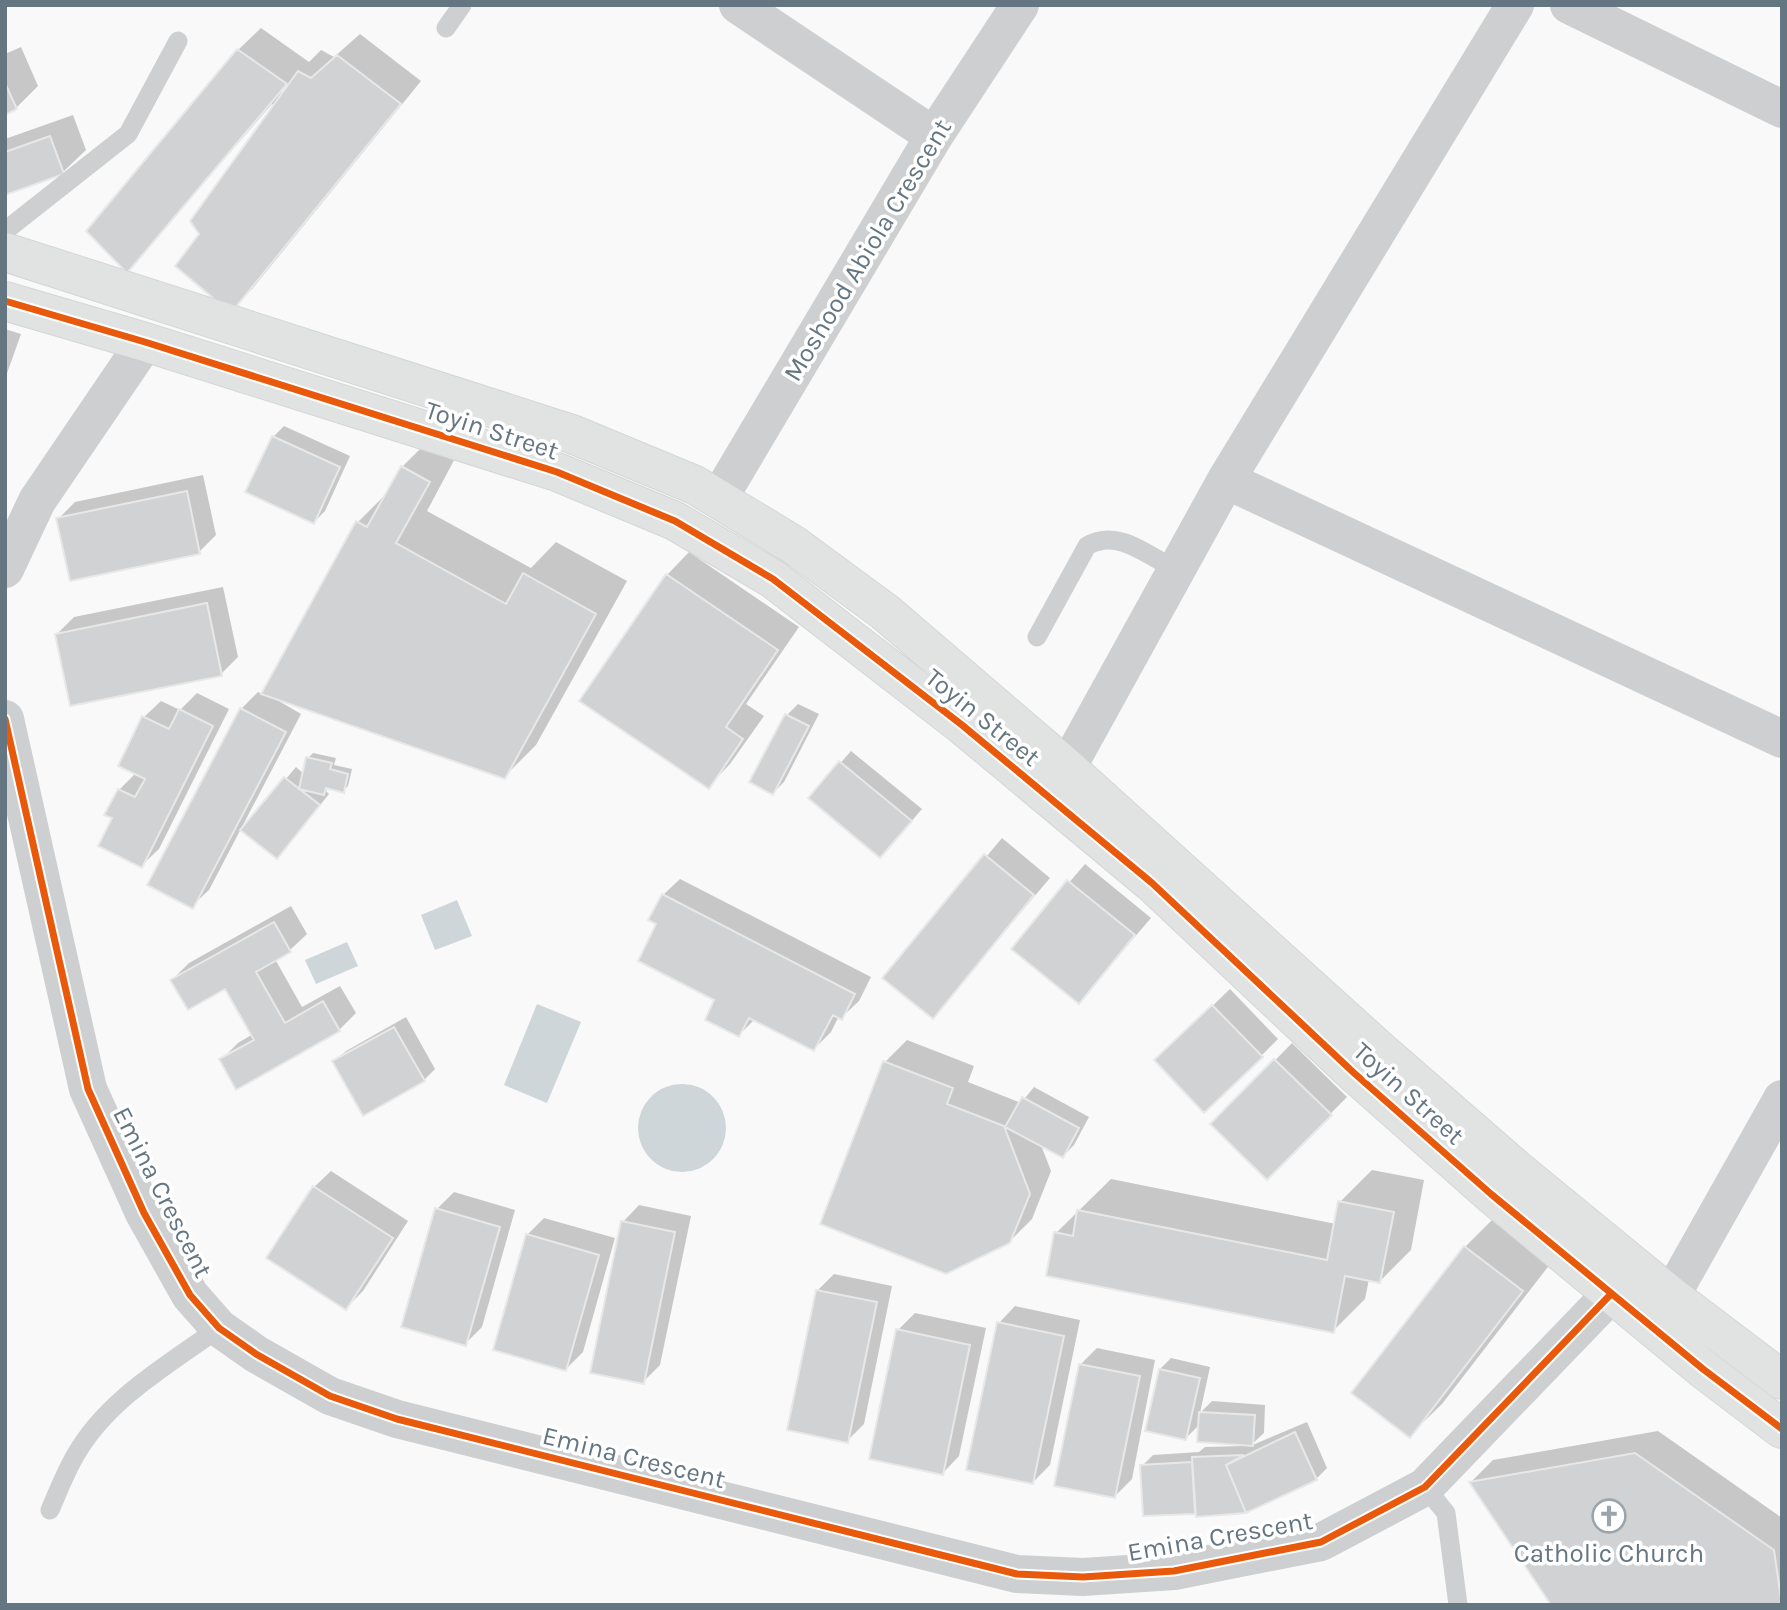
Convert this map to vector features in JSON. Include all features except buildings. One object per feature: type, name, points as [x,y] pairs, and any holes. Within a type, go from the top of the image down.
[{"type":"street","points":[[738,5],[934,136]]},
{"type":"street","name":"Moshood Abiola Crescent","points":[[719,498],[934,136],[1020,5]]},
{"type":"street","points":[[1067,768],[1226,480],[1515,5]]},
{"type":"street","points":[[1569,5],[1782,109]]},
{"type":"street","name":"Toyin Street","points":[[5,253],[572,434],[719,498],[794,545],[885,612],[1067,768],[1387,1057],[1671,1296],[1782,1380]]},
{"type":"street","name":"Toyin Street","points":[[5,301],[145,342],[556,472],[675,520],[774,579],[962,725],[1152,883],[1354,1073],[1491,1194],[1611,1294],[1782,1429]]},
{"type":"street","points":[[5,569],[37,501],[145,342]]},
{"type":"street","points":[[1226,480],[1782,739]]},
{"type":"street","name":"Emina Crescent","points":[[5,719],[88,1089],[144,1213],[190,1295],[219,1328],[256,1354],[330,1396],[397,1419],[1081,1591],[1321,1542],[1425,1488],[1611,1294]]},
{"type":"street","points":[[1671,1296],[1782,1099]]},
{"type":"lane","points":[[446,28],[462,5]]},
{"type":"lane","points":[[5,231],[128,134],[178,41]]},
{"type":"lane","points":[[1037,637],[1087,546],[1101,538],[1117,538],[1176,570]]},
{"type":"lane","points":[[50,1510],[76,1454],[110,1410],[149,1375],[219,1328]]},
{"type":"lane","points":[[1425,1488],[1446,1513],[1458,1605]]},
{"type":"shaded area","points":[[457,900],[472,936],[435,950],[421,915]]},
{"type":"shaded area","points":[[347,942],[358,966],[316,984],[305,960]]},
{"type":"shaded area","points":[[537,1004],[581,1022],[547,1103],[504,1085]]},
{"type":"shaded area","points":[[682,1084],[699,1088],[713,1097],[722,1111],[726,1128],[722,1145],[713,1159],[699,1168],[682,1172],[665,1168],[651,1159],[642,1145],[638,1128],[642,1111],[651,1097],[665,1088]]},
{"type":"cycle path","points":[[5,301],[145,342],[557,472],[675,521],[773,579],[962,725],[1152,883],[1354,1073],[1491,1194],[1703,1369],[1782,1429]]},
{"type":"cycle path","points":[[5,719],[88,1089],[144,1213],[190,1295],[219,1328],[256,1354],[330,1396],[397,1419],[1017,1574],[1083,1577],[1174,1571],[1321,1542],[1425,1487],[1611,1294]]},
{"type":"place","name":"Catholic Church","points":[[1609,1516]]}]
